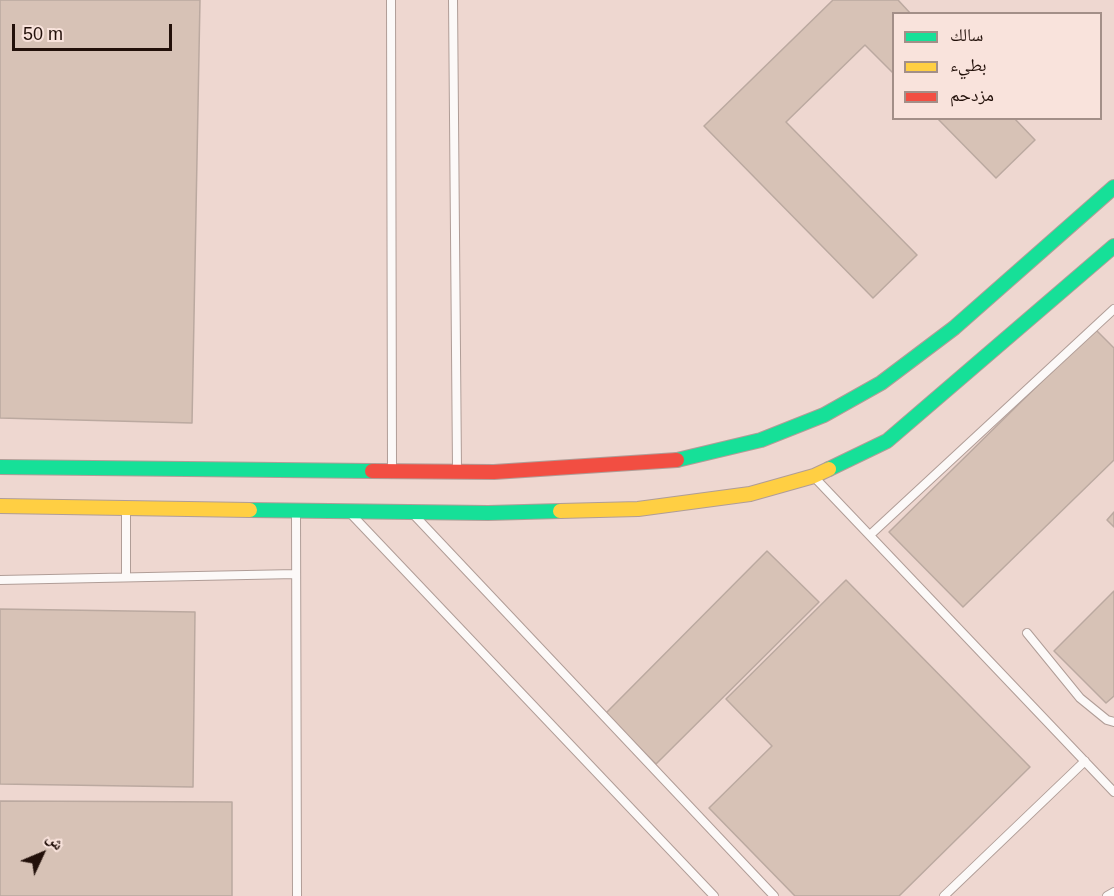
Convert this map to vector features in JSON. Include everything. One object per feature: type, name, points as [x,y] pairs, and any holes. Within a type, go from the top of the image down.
[{"type":"street","points":[[0,467],[494,472],[686,459],[761,440],[824,415],[881,383],[954,328],[1114,187]]},
{"type":"street","points":[[0,506],[488,513],[638,508],[750,494],[814,476],[887,441],[1111,253]]},
{"type":"lane","points":[[391,0],[392,471]]},
{"type":"lane","points":[[453,0],[457,472]]},
{"type":"lane","points":[[870,535],[1114,309]]},
{"type":"lane","points":[[814,476],[1114,792]]},
{"type":"lane","points":[[126,507],[126,578]]},
{"type":"lane","points":[[296,509],[297,896]]},
{"type":"lane","points":[[348,510],[714,896]]},
{"type":"lane","points":[[410,512],[774,896]]},
{"type":"lane","points":[[0,580],[296,574]]},
{"type":"lane","points":[[1027,633],[1080,698],[1107,720],[1114,722]]},
{"type":"lane","points":[[944,896],[1085,761]]},
{"type":"lane","points":[[1107,896],[1114,892]]},
{"type":"building","points":[[0,0],[200,0],[192,423],[0,418]]},
{"type":"building","points":[[833,0],[898,0],[909,12],[892,12],[892,72],[865,45],[786,122],[917,255],[873,298],[704,126]]},
{"type":"building","points":[[939,120],[1016,120],[1035,140],[996,178]]},
{"type":"building","points":[[1095,329],[1114,348],[1114,460],[963,607],[889,532]]},
{"type":"building","points":[[1114,512],[1114,527],[1107,520]]},
{"type":"building","points":[[767,551],[819,602],[656,764],[605,714]]},
{"type":"building","points":[[846,580],[1030,767],[899,896],[795,896],[709,808],[772,746],[726,699]]},
{"type":"building","points":[[1114,591],[1114,696],[1106,703],[1054,651]]},
{"type":"building","points":[[0,609],[195,612],[193,787],[0,784]]},
{"type":"building","points":[[0,801],[232,802],[232,896],[0,896]]},
{"type":"traffic: fast","points":[[677,460],[761,440],[824,415],[881,383],[954,328],[1114,187]]},
{"type":"traffic: fast","points":[[829,469],[887,441],[1114,246]]},
{"type":"traffic: fast","points":[[0,467],[372,471]]},
{"type":"traffic: fast","points":[[250,510],[488,513],[560,511]]},
{"type":"traffic: slow","points":[[560,511],[638,509],[750,494],[814,476],[829,469]]},
{"type":"traffic: slow","points":[[0,506],[250,510]]},
{"type":"traffic: jam","points":[[372,471],[494,472],[677,460]]}]
